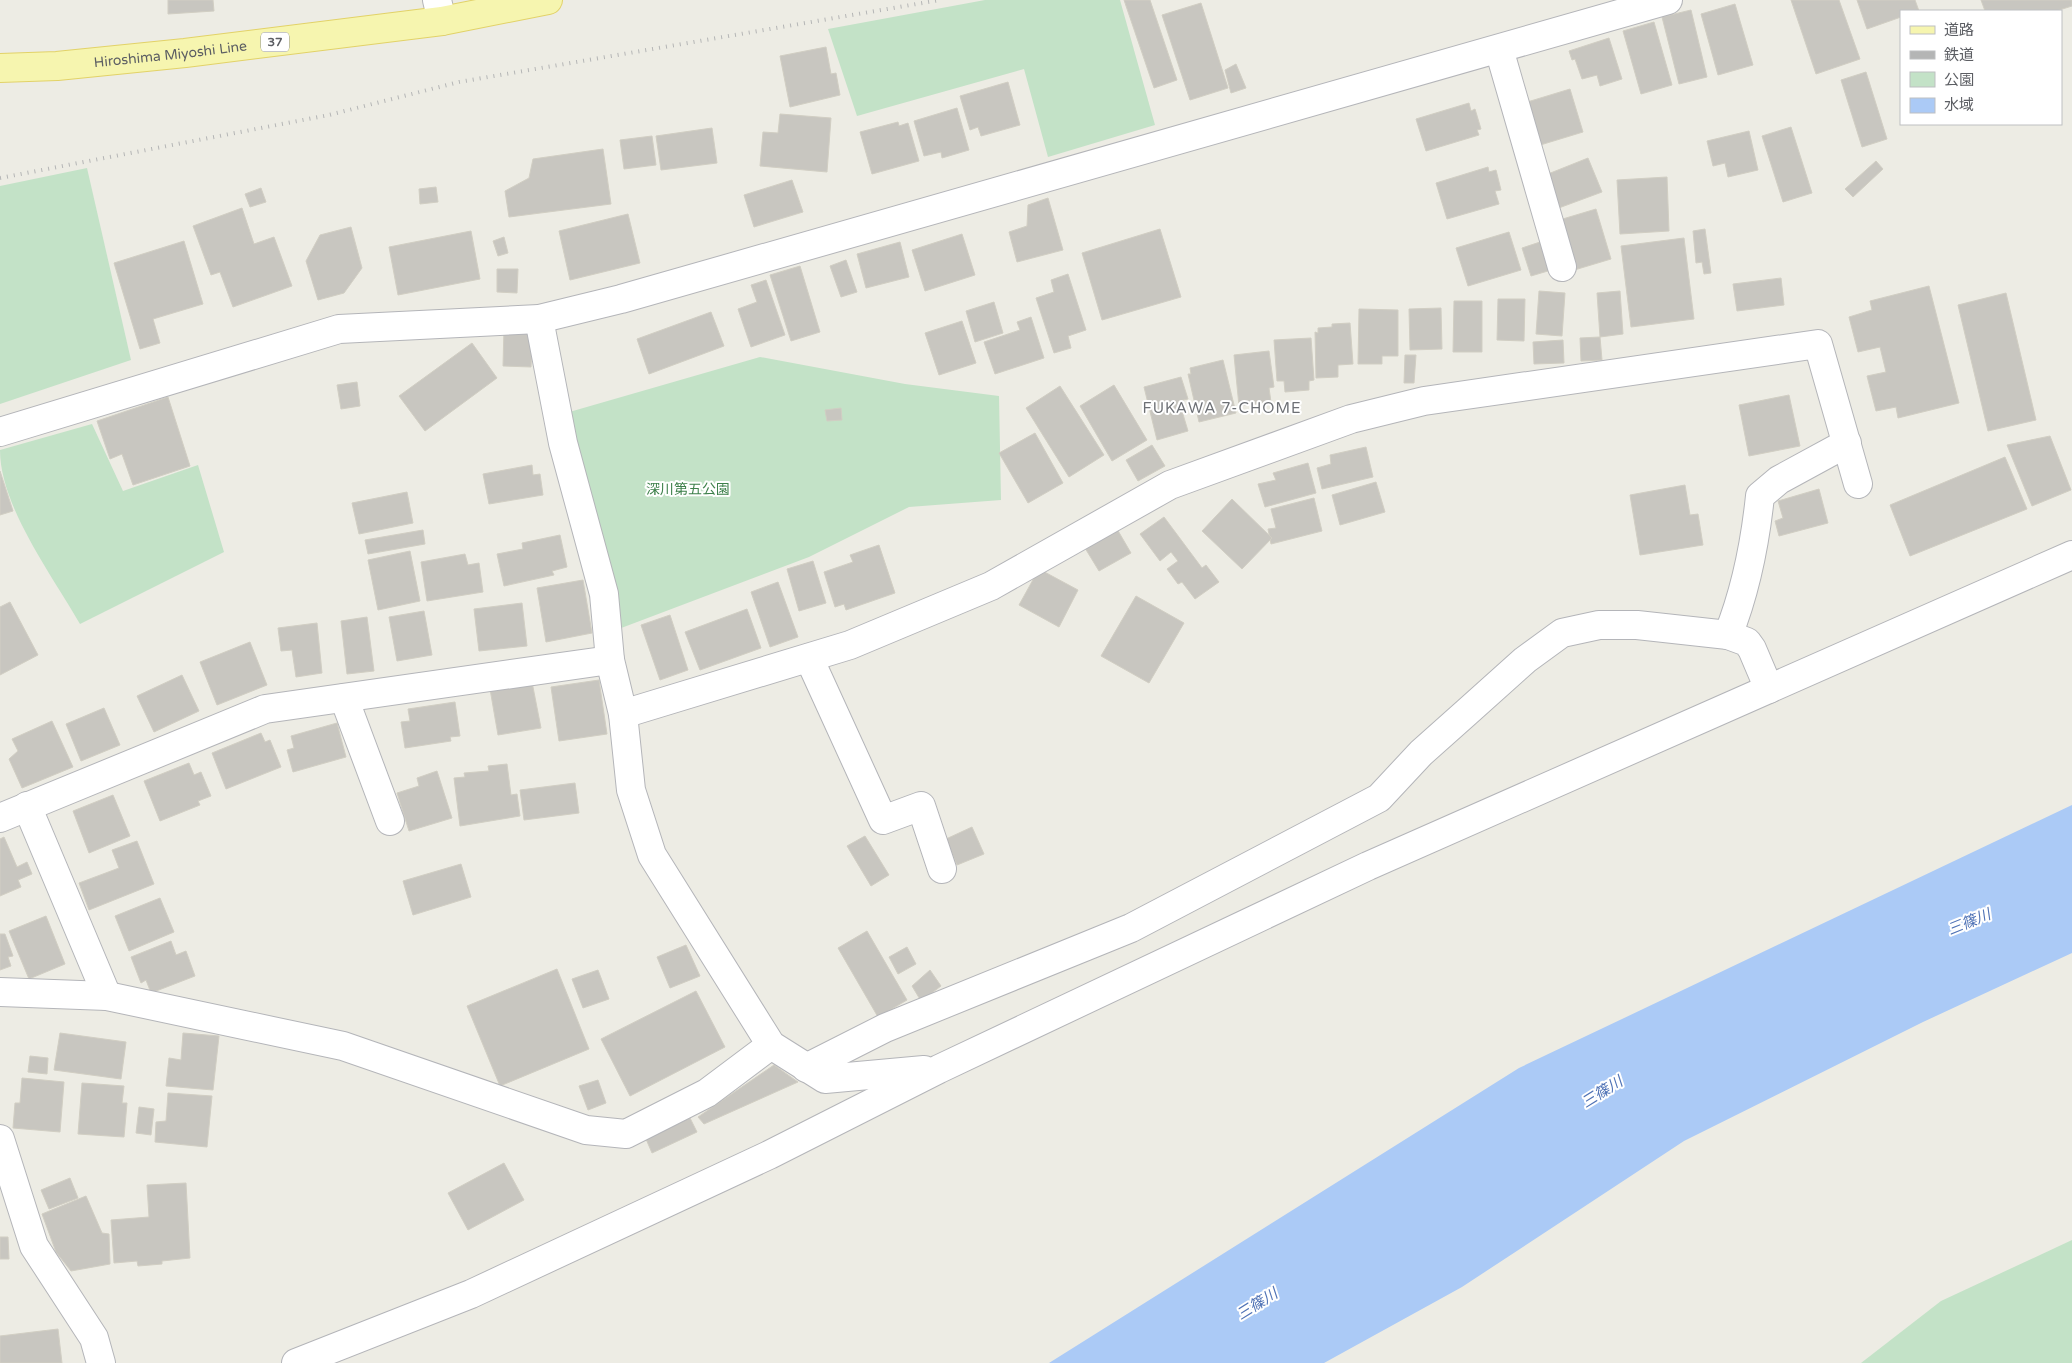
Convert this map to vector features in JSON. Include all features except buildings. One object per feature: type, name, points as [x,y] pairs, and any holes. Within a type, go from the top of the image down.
[{"type":"main road","name":"Hiroshima Miyoshi Line","points":[[0,68],[57,66],[185,53],[440,10],[548,0]]},
{"type":"street","points":[[0,432],[339,329],[540,319],[621,299],[1668,0]]},
{"type":"street","points":[[1499,48],[1562,267]]},
{"type":"street","points":[[540,319],[563,443],[604,594],[610,660],[623,714],[631,790],[652,855],[771,1045],[825,1079],[939,1069]]},
{"type":"street","points":[[623,714],[850,645],[991,586],[1170,485],[1351,419],[1424,401],[1818,344],[1858,484]]},
{"type":"street","points":[[1728,635],[1741,602],[1750,565],[1760,496],[1779,480],[1847,443]]},
{"type":"street","points":[[296,1363],[471,1294],[769,1155],[939,1069],[1368,866],[2072,555]]},
{"type":"street","points":[[806,1068],[885,1028],[1130,928],[1378,798],[1421,754],[1525,660],[1562,633],[1599,625],[1637,625],[1728,635],[1746,642],[1752,649],[1769,689]]},
{"type":"street","points":[[809,658],[883,820],[921,806],[942,869]]},
{"type":"street","points":[[0,818],[265,710],[610,660]]},
{"type":"street","points":[[344,698],[390,821]]},
{"type":"street","points":[[27,806],[107,996]]},
{"type":"street","points":[[0,992],[107,996],[344,1046],[586,1130],[626,1134],[707,1093],[771,1045]]},
{"type":"street","points":[[0,1138],[34,1246],[94,1338],[101,1363]]},
{"type":"green space","points":[[985,0],[1120,0],[1155,125],[1048,157],[1024,69],[857,116],[828,29]]},
{"type":"green space","points":[[87,168],[131,360],[0,404],[0,186]]},
{"type":"green space","name":"深川第五公園","points":[[760,357],[905,384],[999,396],[1001,500],[909,507],[809,557],[608,633],[559,415]]},
{"type":"green space","points":[[92,424],[123,491],[198,465],[224,552],[80,624],[42,562],[18,517],[2,472],[0,450]]},
{"type":"green space","points":[[2072,1240],[2072,1363],[1861,1363],[1941,1301]]},
{"type":"water","name":"三篠川","points":[[2072,805],[2072,953],[1923,1022],[1684,1141],[1462,1287],[1324,1363],[1049,1363],[1519,1068]]},
{"type":"railway","points":[[0,178],[329,115],[459,82],[940,0]]},
{"type":"district","name":"FUKAWA 7-CHOME","points":[[1222,408]]}]
